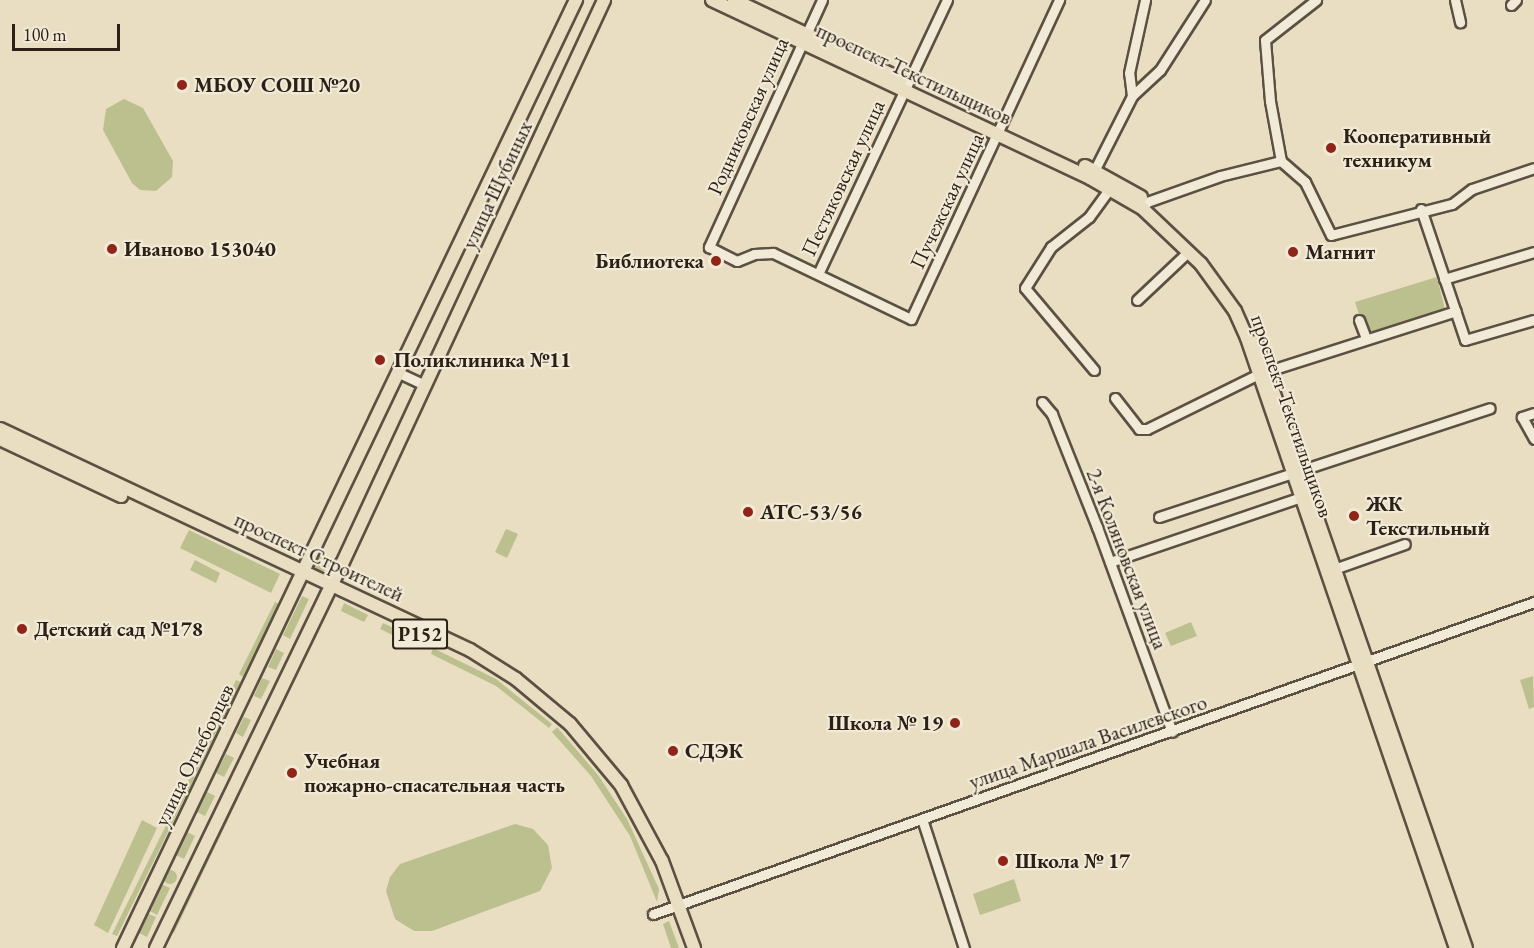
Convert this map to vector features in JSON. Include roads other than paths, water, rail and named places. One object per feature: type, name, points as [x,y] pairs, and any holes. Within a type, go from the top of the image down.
[{"type":"main road","name":"улица Шубиных","points":[[303,575],[576,0]]},
{"type":"main road","name":"улица Шубиных","points":[[330,588],[604,0]]},
{"type":"main road","name":"проспект Текстильщиков","points":[[712,0],[803,38],[1092,174],[1145,205],[1193,243],[1223,280],[1246,317],[1297,473],[1334,569],[1363,665],[1456,948]]},
{"type":"main road","name":"проспект Текстильщиков","points":[[735,0],[803,38]]},
{"type":"main road","name":"проспект Текстильщиков","points":[[1092,174],[1109,189],[1145,205],[1189,251],[1234,311],[1263,373]]},
{"type":"main road","name":"проспект Строителей","points":[[0,429],[92,478]]},
{"type":"main road","name":"проспект Строителей","points":[[0,439],[92,478],[330,588],[468,658],[544,711],[615,790],[675,905],[694,948]]},
{"type":"main road","name":"проспект Текстильщиков","points":[[1297,473],[1301,497],[1466,948]]},
{"type":"main road","name":"улица Огнеборцев","points":[[123,948],[303,575]]},
{"type":"main road","points":[[156,948],[330,588]]},
{"type":"main road","name":"проспект Строителей","points":[[675,905],[686,948]]},
{"type":"street","name":"Родниковская улица","points":[[818,274],[773,253],[754,254],[737,261],[709,247],[822,0]]},
{"type":"street","name":"Пестяковская улица","points":[[818,274],[947,0]]},
{"type":"street","name":"Пучежская улица","points":[[818,274],[911,319],[1059,0]]},
{"type":"street","points":[[1132,96],[1129,74],[1145,0]]},
{"type":"street","points":[[1092,174],[1132,96],[1167,61],[1205,0]]},
{"type":"street","points":[[1316,0],[1265,40],[1270,101],[1281,161],[1305,182],[1331,235],[1421,209],[1452,204],[1472,189],[1534,168]]},
{"type":"street","points":[[1455,0],[1460,22]]},
{"type":"street","points":[[1145,205],[1220,176],[1281,161]]},
{"type":"street","points":[[1094,369],[1025,288],[1051,247],[1089,217],[1109,189]]},
{"type":"street","points":[[1421,209],[1465,340],[1534,320]]},
{"type":"street","points":[[1137,300],[1189,251]]},
{"type":"street","points":[[1444,279],[1534,252]]},
{"type":"street","points":[[1115,398],[1139,429],[1146,429],[1263,373],[1366,338],[1456,311]]},
{"type":"street","points":[[1359,320],[1366,338]]},
{"type":"street","points":[[399,373],[425,386]]},
{"type":"street","name":"2-я Коляновская улица","points":[[1042,402],[1052,414],[1110,562],[1172,732]]},
{"type":"street","points":[[1159,517],[1490,408]]},
{"type":"street","points":[[1534,413],[1522,417],[1534,439]]},
{"type":"street","points":[[1110,562],[1301,497]]},
{"type":"street","points":[[1334,569],[1405,544]]},
{"type":"street","name":"улица Маршала Василевского","points":[[653,914],[1363,665],[1534,602]]},
{"type":"street","points":[[922,819],[964,948]]},
{"type":"place","name":"МБОУ СОШ №20","points":[[182,85]]},
{"type":"place","name":"Кооперативный техникум","points":[[1331,148]]},
{"type":"place","name":"Иваново 153040","points":[[112,249]]},
{"type":"place","name":"Магнит","points":[[1293,252]]},
{"type":"place","name":"Библиотека","points":[[716,261]]},
{"type":"place","name":"Поликлиника №11","points":[[380,360]]},
{"type":"place","name":"АТС-53/56","points":[[748,512]]},
{"type":"place","name":"ЖК Текстильный","points":[[1354,516]]},
{"type":"place","name":"Детский сад №178","points":[[22,629]]},
{"type":"place","name":"Школа № 19","points":[[955,723]]},
{"type":"place","name":"СДЭК","points":[[673,751]]},
{"type":"place","name":"Учебная пожарно-спасательная часть","points":[[292,773]]},
{"type":"place","name":"Школа № 17","points":[[1003,861]]}]
